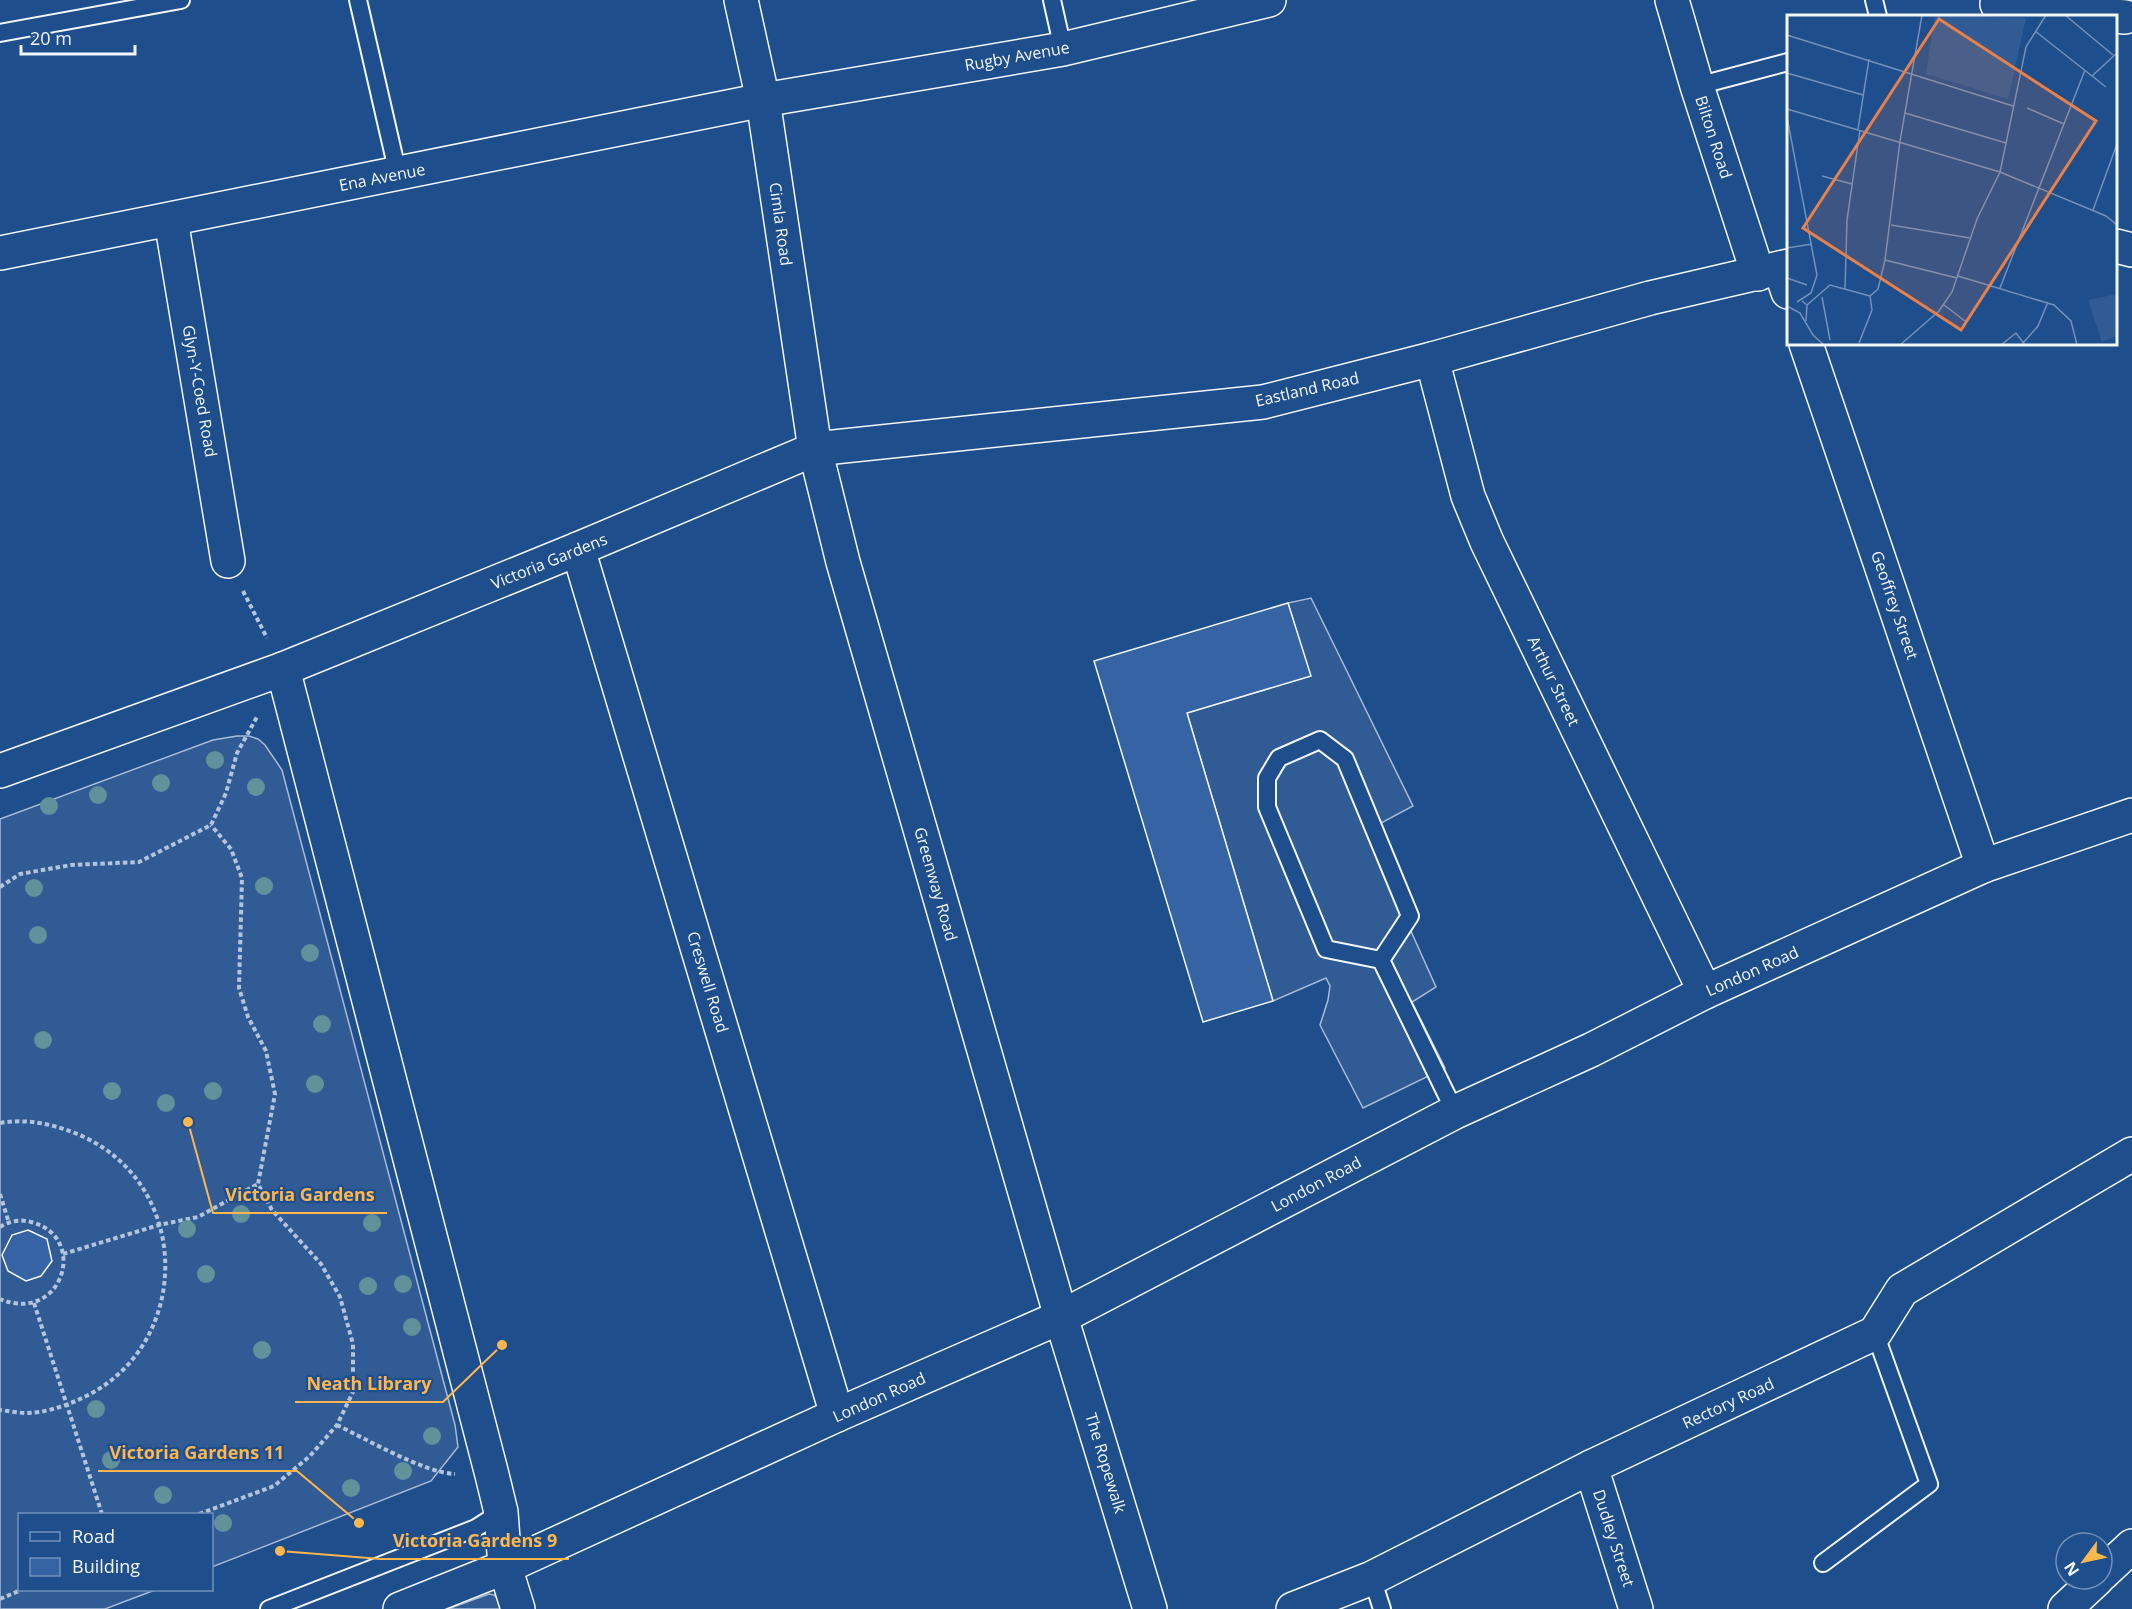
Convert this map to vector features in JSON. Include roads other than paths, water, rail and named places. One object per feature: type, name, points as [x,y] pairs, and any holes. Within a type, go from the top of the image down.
[{"type":"street","name":"Cimla Road","points":[[741,0],[763,100],[814,449]]},
{"type":"street","name":"Rugby Avenue","points":[[763,100],[1063,49],[1269,0]]},
{"type":"street","name":"Bilton Road","points":[[1672,0],[1697,86],[1779,275]]},
{"type":"street","points":[[1997,4],[2053,13],[2089,15]]},
{"type":"street","points":[[2117,17],[2125,17]]},
{"type":"street","name":"Ena Avenue","points":[[0,253],[763,100]]},
{"type":"street","name":"Glyn-Y-Coed Road","points":[[171,220],[228,561]]},
{"type":"street","points":[[2117,246],[2132,250]]},
{"type":"street","name":"Eastland Road","points":[[814,449],[1263,402],[1432,359],[1650,298],[1779,275]]},
{"type":"street","name":"Geoffrey Street","points":[[1806,345],[1983,866]]},
{"type":"street","name":"Arthur Street","points":[[1432,359],[1468,496],[1487,542],[1705,992]]},
{"type":"street","name":"Victoria Gardens","points":[[0,771],[283,669],[578,549],[814,449]]},
{"type":"street","name":"Greenway Road","points":[[814,449],[843,562],[1061,1317]]},
{"type":"street","name":"Creswell Road","points":[[578,549],[837,1415]]},
{"type":"street","points":[[283,669],[492,1475],[501,1512],[505,1567],[518,1609]]},
{"type":"street","name":"London Road","points":[[400,1609],[505,1567],[837,1415],[1061,1317],[1455,1112],[1591,1050],[1705,992],[1983,866],[2132,815]]},
{"type":"street","points":[[1875,1334],[1902,1290],[2132,1154]]},
{"type":"street","name":"The Ropewalk","points":[[1061,1317],[1150,1609]]},
{"type":"street","name":"Rectory Road","points":[[1293,1609],[1372,1578],[1591,1467],[1875,1334]]},
{"type":"street","name":"Dudley Street","points":[[1591,1467],[1636,1609]]},
{"type":"street","points":[[2114,1563],[2132,1546]]},
{"type":"street","points":[[2065,1609],[2084,1591]]},
{"type":"lane","points":[[0,33],[181,0]]},
{"type":"lane","points":[[358,0],[398,174]]},
{"type":"lane","points":[[1052,0],[1063,49]]},
{"type":"lane","points":[[1874,0],[1878,15]]},
{"type":"lane","points":[[1697,86],[1787,62]]},
{"type":"lane","points":[[1320,740],[1345,759],[1410,916],[1381,960],[1326,949],[1267,807],[1267,778],[1279,758],[1320,740]]},
{"type":"lane","points":[[1381,960],[1455,1112]]},
{"type":"lane","points":[[1823,1563],[1929,1484],[1875,1334]]},
{"type":"lane","points":[[269,1609],[477,1528],[501,1512]]},
{"type":"lane","points":[[1372,1578],[1382,1609]]},
{"type":"place","name":"Victoria Gardens","points":[[188,1122]]},
{"type":"place","name":"Neath Library","points":[[502,1345]]},
{"type":"place","name":"Victoria Gardens 11","points":[[359,1523]]},
{"type":"place","name":"Victoria Gardens 9","points":[[280,1551]]}]
